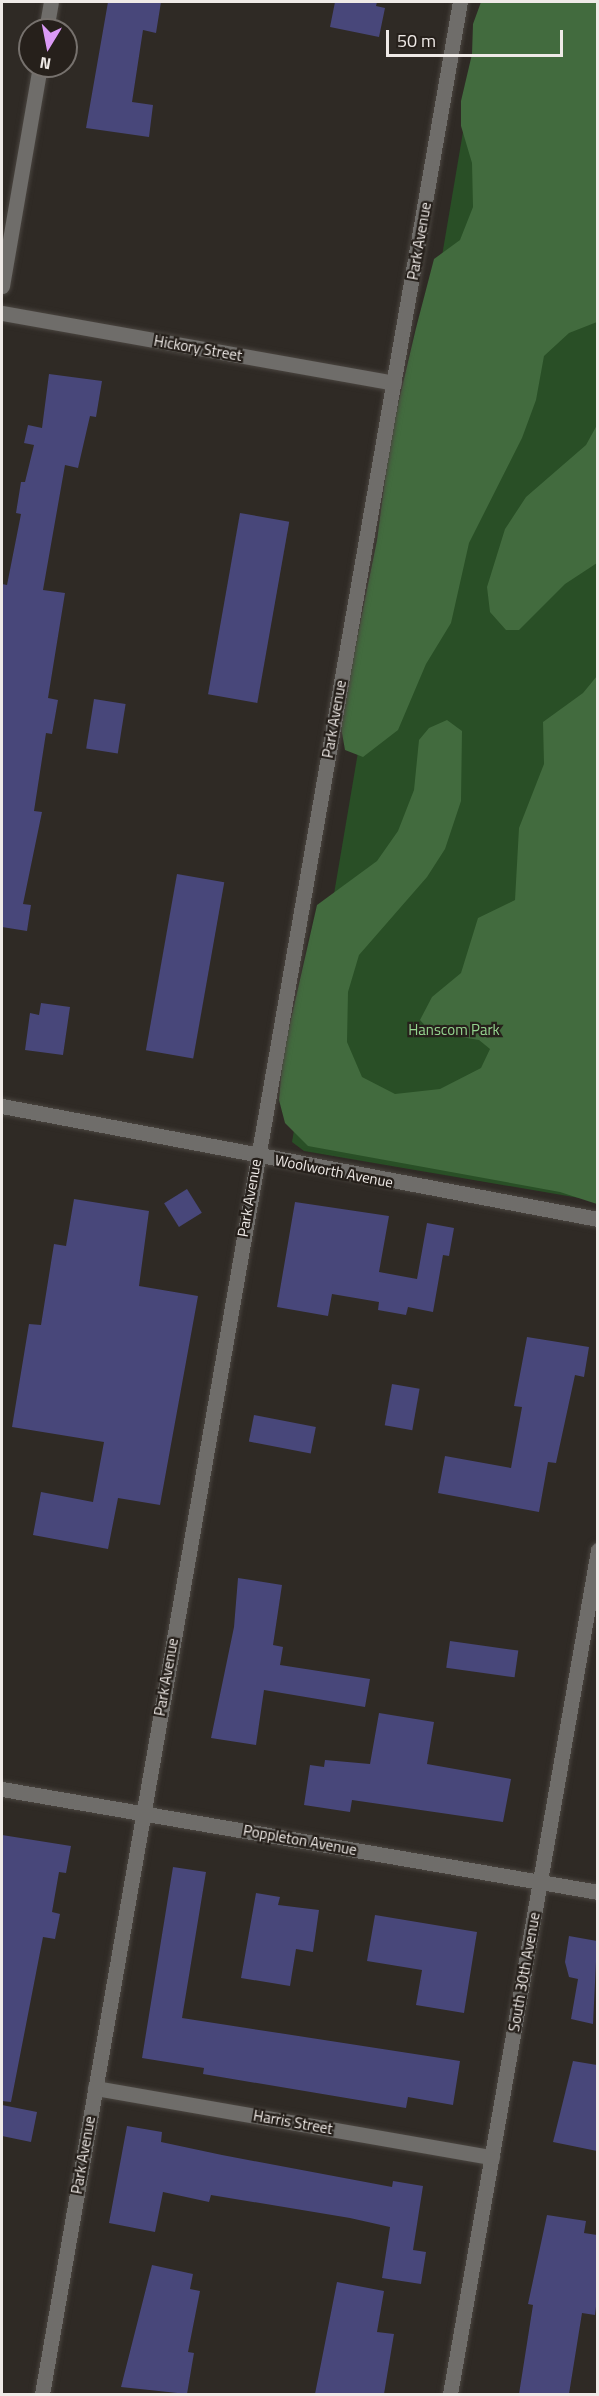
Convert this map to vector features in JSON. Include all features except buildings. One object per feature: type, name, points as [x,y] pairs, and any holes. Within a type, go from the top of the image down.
[{"type":"street","points":[[48,18],[51,2]]},
{"type":"street","name":"Park Avenue","points":[[42,2394],[256,1155],[460,2]]},
{"type":"street","points":[[2,286],[38,78]]},
{"type":"street","name":"Hickory Street","points":[[2,313],[394,383]]},
{"type":"street","name":"Woolworth Avenue","points":[[2,1106],[597,1219]]},
{"type":"street","name":"South 30th Avenue","points":[[450,2394],[597,1550]]},
{"type":"street","name":"Poppleton Avenue","points":[[2,1789],[597,1892]]},
{"type":"street","name":"Harris Street","points":[[95,2088],[492,2157]]},
{"type":"green space","points":[[481,2],[597,2],[597,322],[569,333],[544,356],[536,400],[522,438],[469,543],[451,623],[426,664],[398,730],[363,757],[345,750],[340,722],[377,540],[391,434],[416,328],[434,259],[460,240],[473,207],[472,163],[461,126],[461,101],[472,54],[473,24]]},
{"type":"green space","name":"Hanscom Park","points":[[485,2],[597,2],[597,1201],[304,1151],[292,1142]]},
{"type":"green space","points":[[597,425],[597,563],[565,584],[519,630],[506,630],[490,612],[487,587],[505,529],[526,497],[586,445]]},
{"type":"green space","points":[[597,676],[597,1204],[560,1192],[308,1146],[285,1123],[279,1100],[283,1054],[317,905],[377,861],[398,831],[414,790],[419,740],[429,728],[447,720],[462,731],[461,801],[445,849],[427,877],[359,955],[348,992],[347,1042],[362,1077],[395,1094],[440,1089],[481,1068],[490,1049],[479,1040],[431,1032],[420,1020],[432,997],[461,973],[478,918],[515,900],[519,828],[544,764],[543,722],[583,693]]}]
